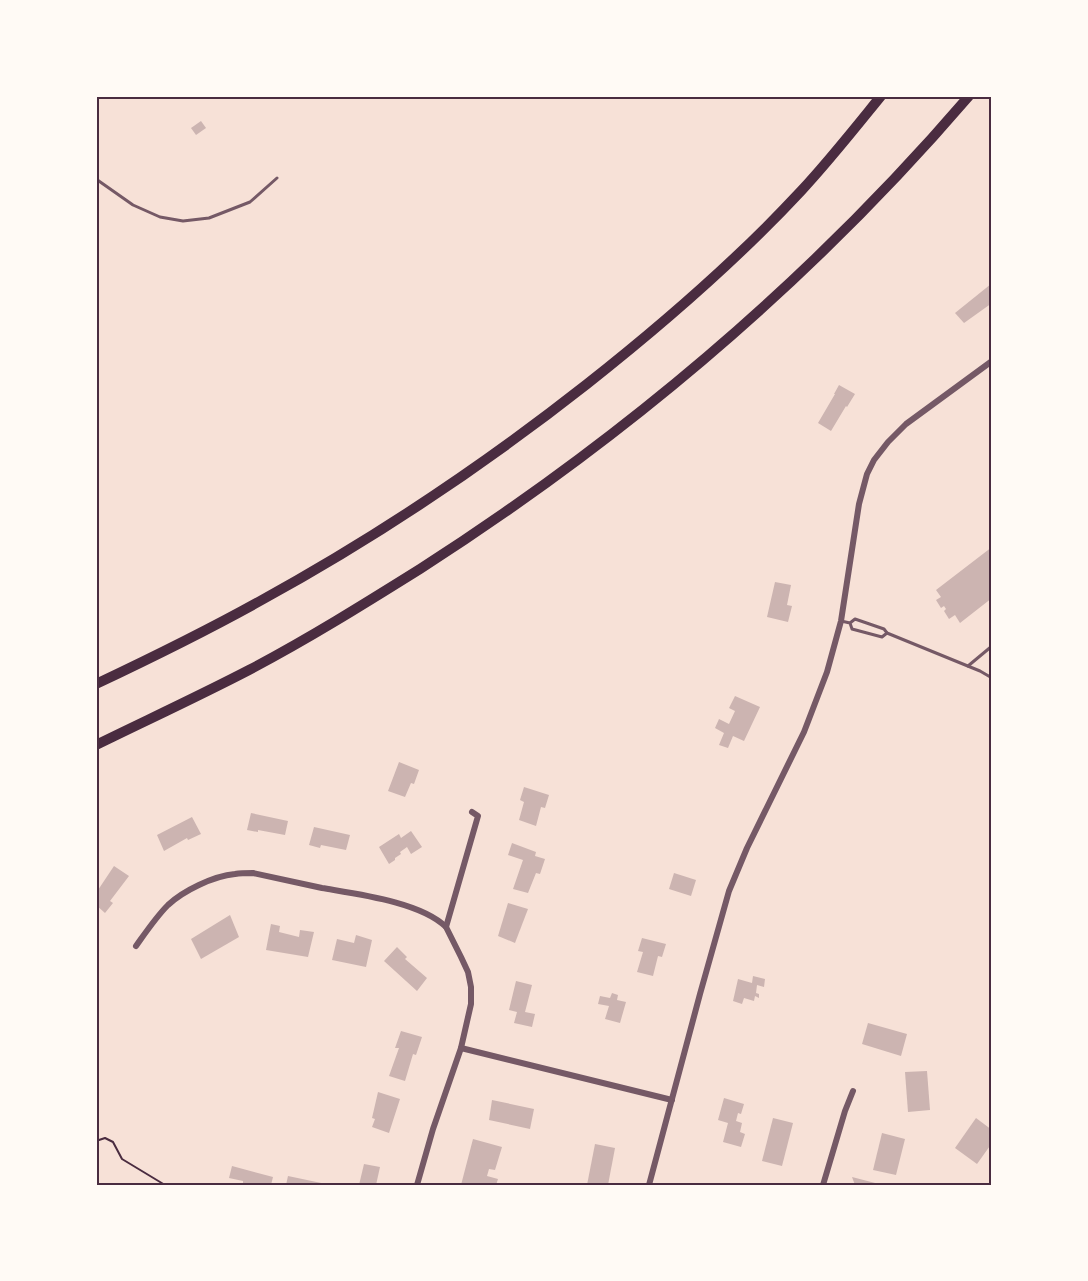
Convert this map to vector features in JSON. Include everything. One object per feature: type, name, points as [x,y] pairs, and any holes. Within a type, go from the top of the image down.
[{"type":"highway","points":[[96,684],[174,647],[261,601],[373,534],[486,459],[554,410],[630,350],[715,277],[802,190],[881,96]]},
{"type":"highway","points":[[96,745],[249,670],[316,632],[462,542],[551,480],[614,433],[746,324],[845,230],[935,136],[969,96]]},
{"type":"street","points":[[650,1185],[729,891],[747,848],[804,732],[827,672],[841,621],[867,474],[874,460],[888,442],[906,424],[992,361]]},
{"type":"street","points":[[446,927],[478,816],[472,812]]},
{"type":"street","points":[[136,946],[167,906],[179,896],[220,876],[235,873],[253,873],[384,900],[438,920],[446,927],[468,972],[471,1004],[460,1048],[417,1185]]},
{"type":"street","points":[[460,1048],[672,1100]]},
{"type":"street","points":[[823,1185],[853,1091]]},
{"type":"lane","points":[[96,179],[133,205],[160,217],[183,221],[209,218],[250,201],[277,178]]},
{"type":"lane","points":[[850,623],[855,619],[884,629],[887,633],[992,678]]},
{"type":"lane","points":[[841,621],[850,623]]},
{"type":"lane","points":[[850,623],[852,629],[882,637],[887,633]]},
{"type":"lane","points":[[968,666],[992,646]]},
{"type":"path","points":[[96,1141],[105,1138],[113,1142],[122,1159],[165,1185]]},
{"type":"building","points":[[201,121],[206,128],[196,135],[191,128]]},
{"type":"building","points":[[991,284],[992,303],[964,323],[955,313]]},
{"type":"building","points":[[839,385],[855,394],[831,431],[818,423]]},
{"type":"building","points":[[992,547],[992,598],[960,623],[955,615],[949,619],[944,606],[941,608],[936,600],[941,597],[936,590]]},
{"type":"building","points":[[775,582],[791,585],[787,605],[792,606],[788,622],[767,617]]},
{"type":"building","points":[[735,696],[760,707],[744,741],[733,736],[728,748],[719,745],[724,733],[715,728],[719,719],[729,724],[735,711],[729,708]]},
{"type":"building","points":[[399,762],[419,770],[414,784],[411,783],[405,797],[388,791]]},
{"type":"building","points":[[524,787],[549,795],[545,808],[541,807],[536,826],[519,820],[524,802],[520,800]]},
{"type":"building","points":[[251,813],[288,821],[285,835],[247,830]]},
{"type":"building","points":[[192,817],[201,834],[188,840],[187,838],[164,851],[157,835]]},
{"type":"building","points":[[314,827],[350,835],[346,850],[309,845]]},
{"type":"building","points":[[411,831],[422,847],[411,854],[407,847],[389,864],[379,847],[399,834],[401,838]]},
{"type":"building","points":[[512,843],[536,852],[535,856],[545,859],[540,874],[536,873],[528,893],[513,889],[523,860],[508,855]]},
{"type":"building","points":[[114,866],[129,876],[110,901],[113,903],[105,913],[96,905],[96,893]]},
{"type":"building","points":[[674,873],[696,880],[691,896],[669,889]]},
{"type":"building","points":[[508,903],[528,909],[515,943],[498,936]]},
{"type":"building","points":[[230,915],[239,937],[201,959],[191,939]]},
{"type":"building","points":[[271,924],[280,926],[279,932],[299,937],[300,930],[314,932],[308,957],[266,950]]},
{"type":"building","points":[[356,935],[372,940],[366,967],[332,960],[337,939],[354,943]]},
{"type":"building","points":[[642,938],[666,944],[662,957],[658,956],[653,976],[637,972],[643,952],[638,951]]},
{"type":"building","points":[[397,947],[407,957],[405,959],[427,978],[417,991],[384,961]]},
{"type":"building","points":[[753,976],[765,979],[764,987],[757,985],[756,993],[759,994],[759,998],[755,996],[754,1001],[744,998],[742,1004],[733,1001],[738,979],[752,983]]},
{"type":"building","points":[[516,981],[532,985],[525,1012],[535,1014],[532,1027],[514,1023],[517,1012],[509,1010]]},
{"type":"building","points":[[612,993],[618,995],[617,1000],[626,1002],[620,1023],[605,1019],[609,1006],[598,1004],[600,996],[610,998]]},
{"type":"building","points":[[868,1023],[907,1034],[901,1056],[862,1044]]},
{"type":"building","points":[[401,1031],[422,1037],[416,1055],[413,1054],[405,1081],[389,1076],[399,1048],[395,1048]]},
{"type":"building","points":[[927,1071],[930,1110],[908,1112],[905,1072]]},
{"type":"building","points":[[378,1092],[400,1099],[389,1133],[372,1127]]},
{"type":"building","points":[[724,1098],[744,1104],[736,1121],[742,1123],[740,1132],[745,1134],[741,1147],[723,1142],[728,1123],[718,1120]]},
{"type":"building","points":[[492,1100],[534,1109],[530,1129],[489,1120]]},
{"type":"building","points":[[773,1118],[793,1123],[782,1166],[762,1161]]},
{"type":"building","points":[[976,1118],[992,1130],[992,1143],[977,1164],[955,1148]]},
{"type":"building","points":[[882,1133],[905,1139],[896,1175],[873,1170]]},
{"type":"building","points":[[473,1139],[502,1147],[495,1170],[489,1169],[487,1176],[498,1179],[496,1185],[461,1185]]},
{"type":"building","points":[[595,1144],[615,1148],[608,1185],[587,1185]]},
{"type":"building","points":[[364,1164],[380,1167],[376,1185],[359,1185]]},
{"type":"building","points":[[232,1166],[273,1177],[271,1185],[249,1185],[229,1178]]},
{"type":"building","points":[[288,1176],[326,1184],[286,1185]]},
{"type":"building","points":[[852,1177],[879,1184],[879,1185],[855,1185]]}]
